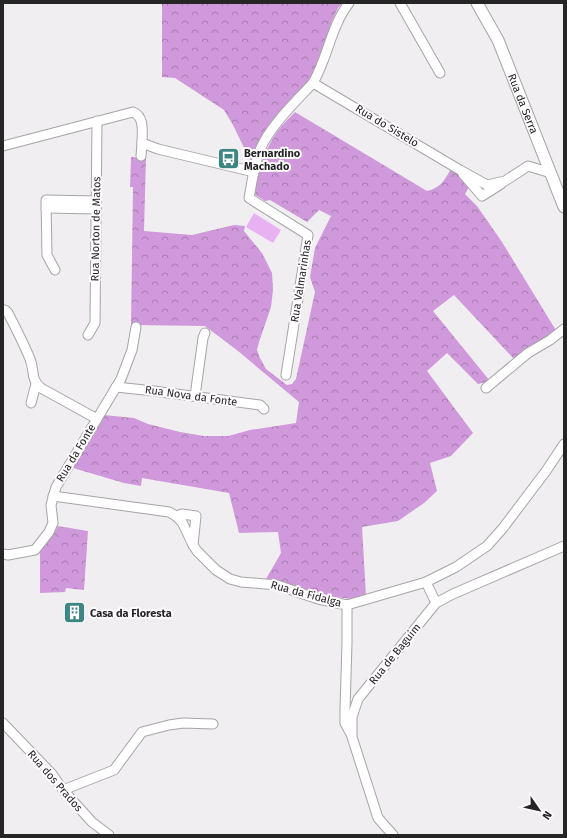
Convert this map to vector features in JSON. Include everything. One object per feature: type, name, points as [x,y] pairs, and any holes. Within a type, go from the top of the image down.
[{"type":"main road","name":"Rua da Serra","points":[[477,3],[498,40],[564,207]]},
{"type":"street","points":[[142,143],[158,149],[254,172],[260,150],[272,128],[313,83],[318,74],[338,21],[349,3]]},
{"type":"street","points":[[400,3],[440,74]]},
{"type":"street","name":"Rua do Sistelo","points":[[313,83],[460,170],[487,184],[505,181]]},
{"type":"street","points":[[3,146],[133,112],[141,118],[141,156]]},
{"type":"street","name":"Rua Norton de Matos","points":[[88,335],[94,323],[97,122]]},
{"type":"street","name":"Rua do Sistelo","points":[[460,170],[482,196],[528,166],[551,173]]},
{"type":"street","name":"Rua Valmarinhas","points":[[254,172],[249,198],[308,235],[286,375]]},
{"type":"street","points":[[55,270],[47,255],[46,200],[96,205]]},
{"type":"street","points":[[3,310],[5,310],[8,314],[31,361],[33,377],[36,384],[40,388],[97,419]]},
{"type":"street","name":"Rua da Fonte","points":[[3,554],[8,556],[35,550],[49,532],[53,523],[51,505],[56,486],[121,379],[129,361],[136,327]]},
{"type":"street","points":[[486,388],[528,353],[564,330]]},
{"type":"street","points":[[195,396],[205,333]]},
{"type":"street","points":[[31,403],[36,384]]},
{"type":"street","name":"Rua Nova da Fonte","points":[[116,387],[154,390],[260,405],[264,410]]},
{"type":"street","points":[[347,605],[426,582],[456,567],[487,546],[503,528],[546,471],[564,444]]},
{"type":"street","points":[[53,496],[169,512],[176,516],[182,514],[196,516],[193,545]]},
{"type":"street","name":"Rua da Fidalga","points":[[176,516],[182,522],[198,552],[216,570],[230,579],[241,582],[277,585],[318,600],[347,605],[345,723],[352,737]]},
{"type":"street","name":"Rua de Baguim","points":[[393,835],[378,818],[352,737],[352,717],[358,699],[436,603],[453,594],[564,546]]},
{"type":"street","points":[[426,582],[436,603]]},
{"type":"street","name":"Rua dos Prados","points":[[3,724],[52,774],[63,790],[92,822],[109,835]]},
{"type":"street","points":[[63,790],[114,770],[142,732],[169,724],[213,724]]},
{"type":"green space","points":[[162,3],[342,3],[332,21],[314,72],[309,81],[269,126],[251,161],[249,161],[250,160],[233,125],[224,110],[175,78],[162,77]]},
{"type":"green space","points":[[295,112],[427,191],[435,188],[441,183],[451,169],[461,174],[469,187],[465,194],[477,206],[502,242],[557,332],[514,359],[454,295],[433,311],[490,381],[478,384],[447,353],[427,371],[473,433],[451,456],[430,463],[437,491],[424,503],[398,521],[362,527],[366,596],[353,599],[316,595],[275,580],[266,579],[281,553],[278,532],[239,533],[229,493],[142,478],[141,486],[124,483],[73,468],[104,415],[134,418],[148,424],[204,436],[228,436],[250,430],[296,423],[299,402],[238,351],[205,326],[131,325],[133,187],[130,187],[131,157],[146,158],[144,231],[192,235],[234,225],[245,226],[244,231],[262,253],[272,273],[273,290],[271,307],[257,350],[266,369],[287,385],[292,384],[296,379],[315,292],[310,277],[315,248],[331,216],[319,210],[307,222],[270,200],[265,201],[254,194],[259,171],[267,149],[279,129]]},
{"type":"green space","points":[[58,526],[88,531],[84,590],[66,588],[65,592],[40,593],[40,552]]},
{"type":"shaded area","points":[[254,213],[281,230],[273,243],[246,227]]},
{"type":"place","name":"Bernardino Machado","points":[[228,159]]},
{"type":"place","name":"Casa da Floresta","points":[[74,613]]}]
